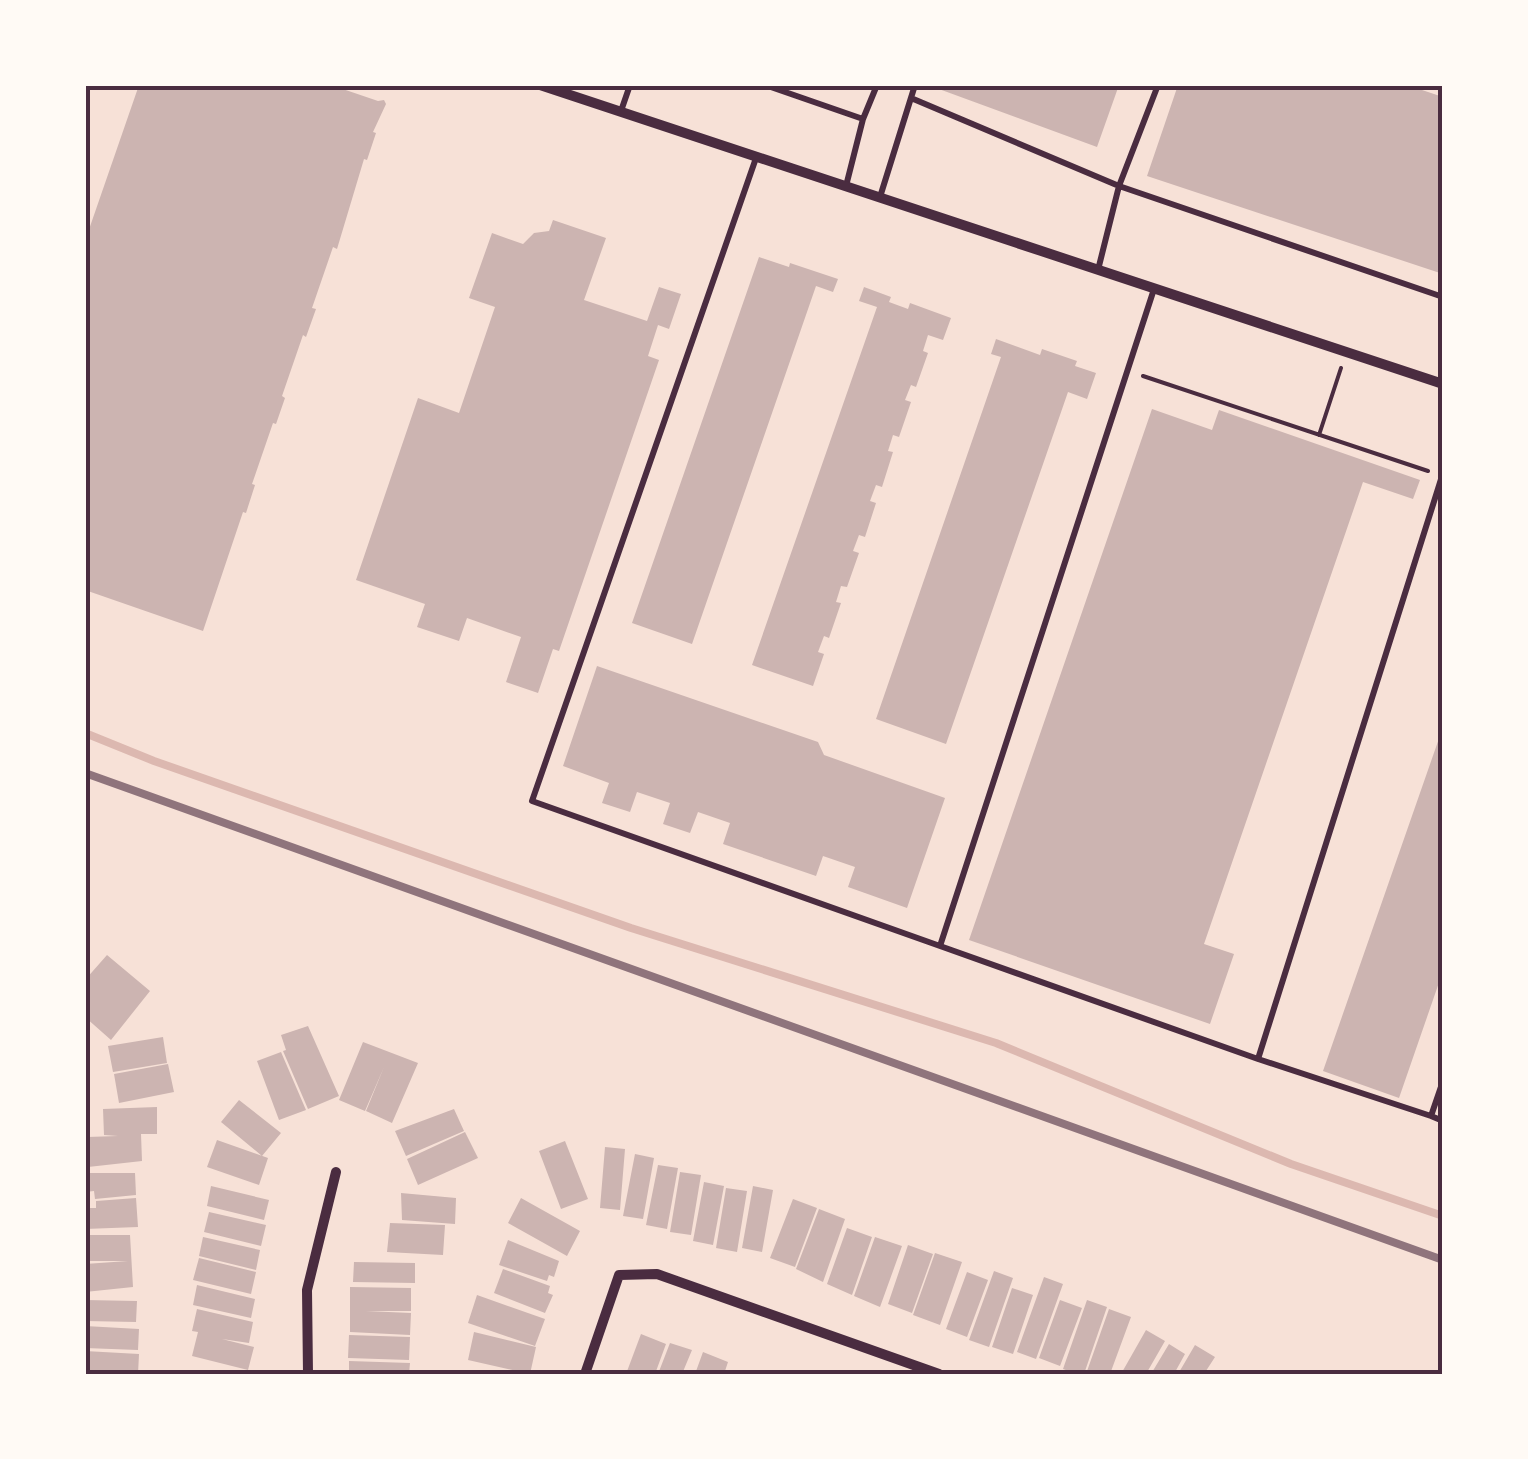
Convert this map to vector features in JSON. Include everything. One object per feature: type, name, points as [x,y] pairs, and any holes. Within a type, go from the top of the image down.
[{"type":"street","points":[[540,85],[1443,384]]},
{"type":"street","points":[[308,1374],[307,1290],[336,1172]]},
{"type":"street","points":[[585,1374],[620,1275],[657,1274],[940,1374]]},
{"type":"lane","points":[[621,112],[630,85]]},
{"type":"lane","points":[[766,85],[863,119]]},
{"type":"lane","points":[[846,186],[863,119],[877,85]]},
{"type":"lane","points":[[880,198],[915,85]]},
{"type":"lane","points":[[1098,270],[1119,186],[1158,85]]},
{"type":"lane","points":[[911,98],[1119,186],[1443,297]]},
{"type":"lane","points":[[757,157],[532,800],[1443,1121]]},
{"type":"lane","points":[[940,946],[1154,288]]},
{"type":"lane","points":[[1258,1058],[1443,475]]},
{"type":"lane","points":[[1431,1116],[1443,1082]]},
{"type":"path","points":[[1318,435],[1347,352]]},
{"type":"path","points":[[1128,371],[1443,475]]},
{"type":"building","points":[[139,85],[331,85],[384,100],[386,104],[373,132],[376,133],[367,160],[364,159],[337,249],[333,247],[312,308],[316,309],[306,337],[303,335],[282,396],[285,398],[276,424],[273,423],[246,513],[243,512],[203,631],[85,590],[85,241]]},
{"type":"building","points":[[928,85],[1119,85],[1097,147]]},
{"type":"building","points":[[1178,85],[1407,85],[1443,97],[1443,274],[1147,176]]},
{"type":"building","points":[[553,220],[606,238],[584,300],[647,321],[659,287],[681,294],[669,329],[658,325],[648,356],[659,360],[559,651],[553,649],[538,693],[506,682],[521,637],[467,618],[459,641],[417,627],[425,604],[356,580],[418,398],[459,413],[495,307],[469,298],[492,233],[523,244],[534,233],[549,231]]},
{"type":"building","points":[[759,257],[838,279],[833,292],[816,286],[692,644],[632,623]]},
{"type":"building","points":[[864,287],[891,297],[889,302],[908,309],[910,303],[951,318],[943,340],[928,335],[923,351],[928,353],[916,387],[911,385],[905,400],[911,402],[899,437],[893,435],[888,451],[893,452],[882,487],[876,485],[870,501],[876,503],[865,537],[859,535],[853,551],[859,553],[847,587],[841,586],[836,602],[841,603],[829,638],[824,636],[818,652],[824,654],[813,686],[752,665],[877,307],[859,301]]},
{"type":"building","points":[[996,339],[1040,355],[1042,349],[1077,361],[1075,366],[1096,373],[1087,399],[1068,392],[946,744],[876,719],[1001,357],[991,354]]},
{"type":"building","points":[[1152,409],[1212,430],[1219,410],[1420,480],[1413,499],[1363,482],[1204,944],[1234,954],[1210,1024],[969,940]]},
{"type":"building","points":[[597,666],[818,742],[824,755],[945,798],[907,908],[848,887],[855,867],[823,856],[816,876],[723,844],[730,823],[698,812],[690,833],[663,824],[670,803],[637,792],[630,812],[602,803],[609,783],[563,766]]},
{"type":"building","points":[[1443,727],[1443,971],[1399,1098],[1323,1071]]},
{"type":"building","points":[[107,955],[150,991],[111,1040],[85,1017],[85,980]]},
{"type":"building","points":[[308,1026],[339,1096],[308,1109],[283,1051],[286,1050],[281,1035]]},
{"type":"building","points":[[163,1037],[167,1063],[113,1072],[108,1046]]},
{"type":"building","points":[[363,1042],[418,1063],[392,1123],[366,1111],[384,1067],[365,1111],[339,1100]]},
{"type":"building","points":[[281,1052],[306,1110],[279,1120],[257,1061]]},
{"type":"building","points":[[168,1064],[174,1092],[119,1103],[114,1074]]},
{"type":"building","points":[[239,1100],[281,1133],[262,1156],[221,1122]]},
{"type":"building","points":[[157,1107],[157,1134],[141,1134],[142,1161],[88,1167],[87,1137],[118,1136],[104,1135],[103,1109]]},
{"type":"building","points":[[454,1109],[464,1131],[406,1156],[395,1131]]},
{"type":"building","points":[[465,1132],[478,1158],[418,1185],[407,1159]]},
{"type":"building","points":[[217,1140],[268,1158],[259,1185],[207,1167]]},
{"type":"building","points":[[565,1141],[588,1199],[561,1209],[539,1151]]},
{"type":"building","points":[[605,1147],[625,1149],[620,1210],[600,1208]]},
{"type":"building","points":[[635,1154],[654,1158],[643,1219],[623,1216]]},
{"type":"building","points":[[658,1165],[678,1168],[667,1229],[646,1225]]},
{"type":"building","points":[[680,1172],[701,1175],[691,1235],[670,1232]]},
{"type":"building","points":[[85,1173],[135,1173],[136,1195],[95,1199],[94,1191],[85,1192]]},
{"type":"building","points":[[704,1182],[724,1186],[713,1245],[693,1241]]},
{"type":"building","points":[[211,1186],[269,1200],[264,1220],[207,1206]]},
{"type":"building","points":[[753,1186],[773,1190],[762,1252],[742,1248]]},
{"type":"building","points":[[726,1188],[747,1191],[737,1252],[716,1248]]},
{"type":"building","points":[[401,1193],[456,1198],[455,1224],[402,1220]]},
{"type":"building","points":[[136,1198],[138,1227],[85,1229],[85,1208],[96,1208],[96,1201]]},
{"type":"building","points":[[521,1198],[580,1231],[567,1256],[508,1223]]},
{"type":"building","points":[[793,1199],[817,1208],[795,1267],[770,1258]]},
{"type":"building","points":[[819,1209],[845,1219],[823,1282],[796,1269]]},
{"type":"building","points":[[209,1212],[266,1225],[261,1246],[204,1232]]},
{"type":"building","points":[[390,1223],[445,1225],[443,1255],[387,1252]]},
{"type":"building","points":[[847,1228],[872,1237],[852,1295],[827,1284]]},
{"type":"building","points":[[85,1235],[130,1235],[133,1287],[85,1292],[85,1264],[128,1261],[85,1261]]},
{"type":"building","points":[[203,1237],[260,1250],[256,1270],[199,1256]]},
{"type":"building","points":[[875,1237],[902,1246],[880,1307],[854,1296]]},
{"type":"building","points":[[508,1240],[559,1261],[554,1277],[549,1275],[547,1281],[499,1265]]},
{"type":"building","points":[[908,1245],[933,1254],[912,1313],[888,1304]]},
{"type":"building","points":[[935,1253],[962,1262],[940,1325],[913,1315]]},
{"type":"building","points":[[199,1258],[256,1272],[251,1294],[193,1280]]},
{"type":"building","points":[[354,1262],[415,1263],[415,1283],[353,1282]]},
{"type":"building","points":[[503,1269],[550,1286],[548,1293],[553,1295],[545,1313],[494,1293]]},
{"type":"building","points":[[994,1271],[1013,1278],[989,1347],[969,1340]]},
{"type":"building","points":[[967,1272],[988,1280],[967,1337],[946,1329]]},
{"type":"building","points":[[1044,1277],[1063,1284],[1036,1359],[1017,1352]]},
{"type":"building","points":[[197,1285],[255,1299],[251,1318],[193,1305]]},
{"type":"building","points":[[350,1287],[411,1288],[411,1311],[366,1311],[411,1313],[410,1335],[350,1332]]},
{"type":"building","points":[[1012,1288],[1033,1295],[1013,1354],[992,1347]]},
{"type":"building","points":[[477,1295],[545,1319],[535,1346],[468,1323]]},
{"type":"building","points":[[85,1300],[137,1301],[136,1322],[85,1321]]},
{"type":"building","points":[[1060,1300],[1082,1308],[1060,1366],[1039,1358]]},
{"type":"building","points":[[1087,1300],[1107,1307],[1084,1374],[1077,1374],[1063,1369]]},
{"type":"building","points":[[197,1309],[253,1322],[249,1343],[222,1339],[254,1347],[248,1370],[192,1356],[198,1332],[192,1331]]},
{"type":"building","points":[[1109,1309],[1131,1317],[1110,1374],[1086,1374]]},
{"type":"building","points":[[85,1326],[139,1329],[138,1350],[85,1348]]},
{"type":"building","points":[[1146,1330],[1165,1341],[1146,1374],[1121,1374]]},
{"type":"building","points":[[474,1332],[536,1347],[530,1374],[468,1360]]},
{"type":"building","points":[[641,1334],[666,1344],[655,1374],[626,1374]]},
{"type":"building","points":[[349,1335],[410,1337],[409,1360],[348,1358]]},
{"type":"building","points":[[670,1343],[692,1350],[682,1374],[658,1374]]},
{"type":"building","points":[[1169,1344],[1185,1354],[1174,1374],[1151,1374]]},
{"type":"building","points":[[1195,1345],[1215,1357],[1204,1374],[1178,1374]]},
{"type":"building","points":[[85,1351],[139,1354],[138,1374],[85,1372]]},
{"type":"building","points":[[703,1352],[728,1362],[724,1374],[695,1374]]},
{"type":"building","points":[[349,1361],[410,1363],[409,1374],[349,1374]]},
{"type":"waterway","points":[[85,733],[154,761],[631,928],[996,1043],[1291,1164],[1443,1216]]},
{"type":"railway","points":[[85,773],[1443,1260]]}]
